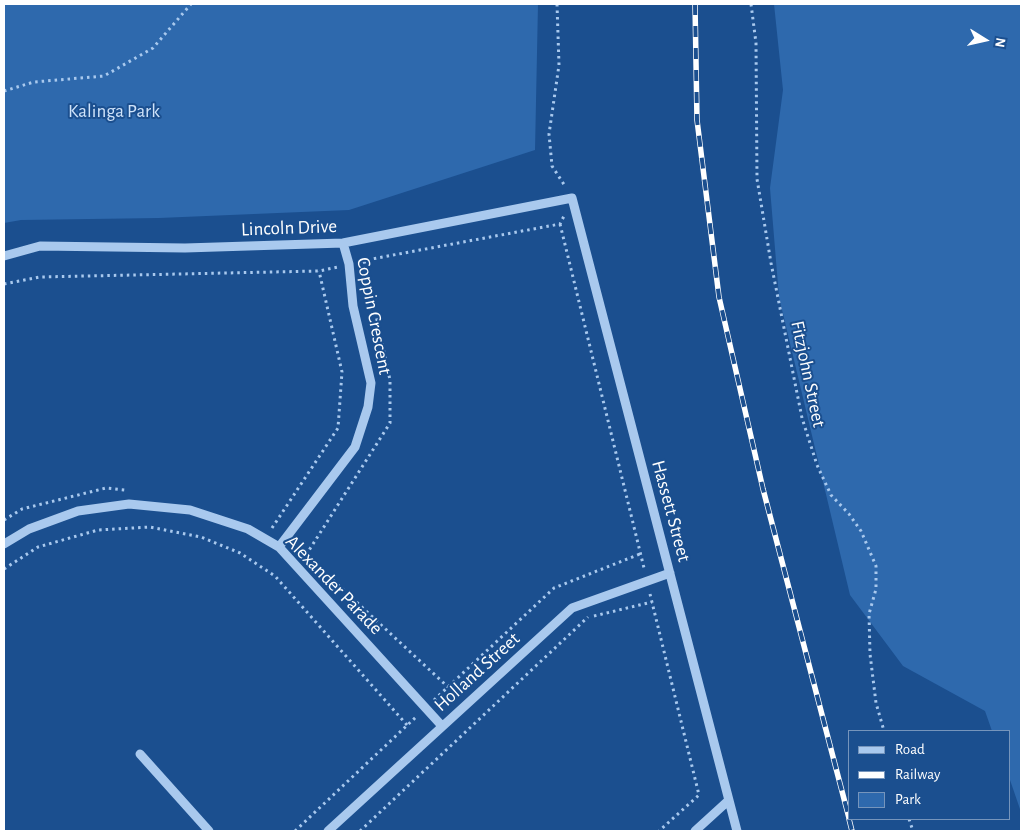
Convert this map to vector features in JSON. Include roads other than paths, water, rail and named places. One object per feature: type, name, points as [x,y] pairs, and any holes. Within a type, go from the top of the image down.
[{"type":"street","name":"Lincoln Drive","points":[[4,256],[40,246],[185,248],[343,243],[572,198]]},
{"type":"street","name":"Hassett Street","points":[[572,198],[737,831]]},
{"type":"street","name":"Coppin Crescent","points":[[279,547],[355,447],[368,407],[371,383],[354,306],[350,264],[343,243]]},
{"type":"street","name":"Alexander Parade","points":[[4,544],[29,529],[78,511],[129,504],[190,510],[248,529],[279,547],[442,726]]},
{"type":"street","name":"Holland Street","points":[[328,831],[572,608],[670,573]]},
{"type":"street","points":[[140,754],[209,831]]},
{"type":"street","points":[[695,831],[729,800]]},
{"type":"railway","points":[[695,4],[697,120],[719,297],[763,489],[848,814]]},
{"type":"railway","points":[[849,820],[852,831]]},
{"type":"park label","name":"Kalinga Park","points":[[114,111]]}]
